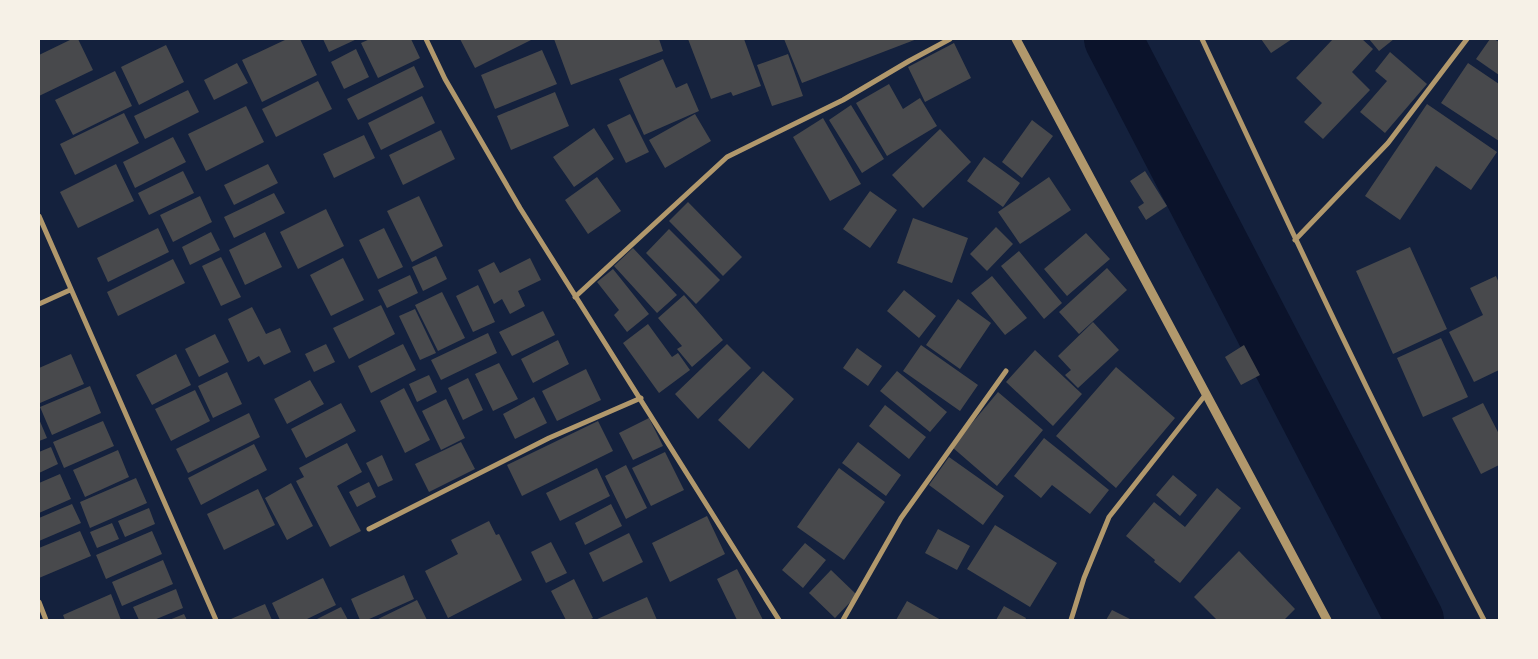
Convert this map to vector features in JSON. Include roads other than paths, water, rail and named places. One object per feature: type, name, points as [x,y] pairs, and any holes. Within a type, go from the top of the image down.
[{"type":"street","points":[[426,39],[445,79],[520,208],[779,620]]},
{"type":"street","points":[[575,297],[727,157],[843,100],[950,39]]},
{"type":"street","points":[[1016,39],[1327,620]]},
{"type":"street","points":[[1202,39],[1295,240],[1434,525],[1484,620]]},
{"type":"street","points":[[1295,240],[1388,143],[1466,39]]},
{"type":"street","points":[[39,216],[216,620]]},
{"type":"street","points":[[39,304],[70,290]]},
{"type":"street","points":[[843,620],[900,518],[1006,371]]},
{"type":"street","points":[[1072,620],[1084,578],[1109,517],[1206,394]]},
{"type":"street","points":[[369,529],[549,438],[641,398]]},
{"type":"street","points":[[39,602],[46,620]]},
{"type":"waterway","points":[[1113,39],[1415,620]]}]
